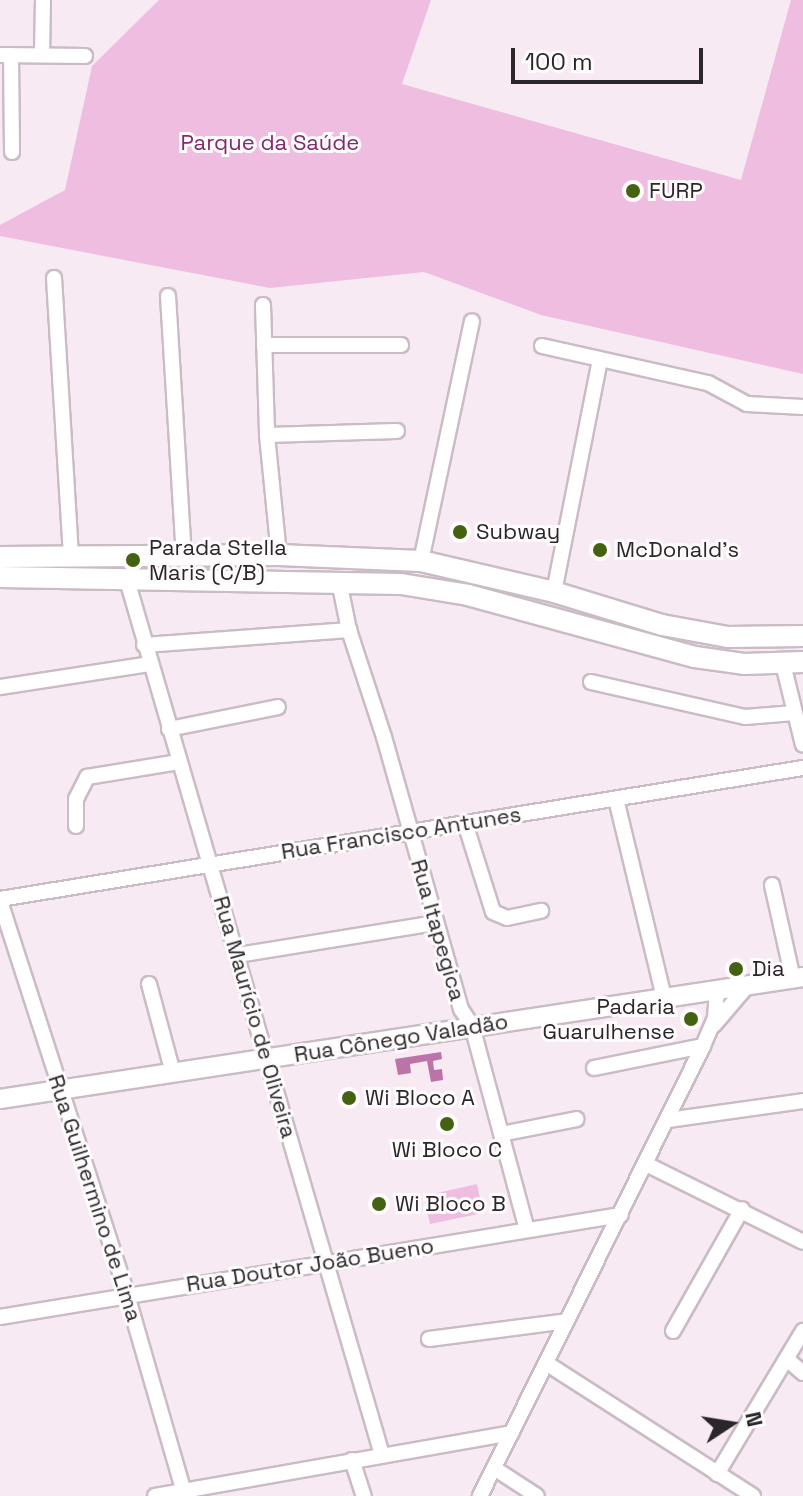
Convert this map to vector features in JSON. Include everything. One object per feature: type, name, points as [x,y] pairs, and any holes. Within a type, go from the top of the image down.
[{"type":"main road","points":[[0,557],[279,555],[421,561],[554,592],[662,625],[755,638],[803,636]]},
{"type":"main road","points":[[0,577],[401,584],[449,591],[695,657],[744,664],[793,663]]},
{"type":"street","points":[[42,55],[43,0]]},
{"type":"street","points":[[12,152],[5,55],[85,56]]},
{"type":"street","points":[[54,278],[71,555]]},
{"type":"street","points":[[168,296],[184,556]]},
{"type":"street","points":[[263,305],[267,435],[279,555]]},
{"type":"street","points":[[421,561],[472,321]]},
{"type":"street","points":[[264,345],[401,345]]},
{"type":"street","points":[[542,346],[708,383],[747,404],[803,407]]},
{"type":"street","points":[[554,592],[600,359]]},
{"type":"street","points":[[267,435],[397,431]]},
{"type":"street","name":"Rua Maurício de Oliveira","points":[[127,580],[382,1455]]},
{"type":"street","name":"Rua Itapegica","points":[[339,581],[349,630],[384,737],[461,1009],[472,1026],[527,1230]]},
{"type":"street","points":[[144,645],[349,630]]},
{"type":"street","points":[[793,663],[794,713],[803,745]]},
{"type":"street","points":[[0,687],[150,664]]},
{"type":"street","points":[[591,682],[745,717],[794,713]]},
{"type":"street","points":[[169,729],[278,707]]},
{"type":"street","points":[[76,826],[76,799],[87,777],[179,762]]},
{"type":"street","name":"Rua Francisco Antunes","points":[[0,900],[803,768]]},
{"type":"street","points":[[616,799],[664,998]]},
{"type":"street","points":[[465,823],[493,912],[507,918],[541,911]]},
{"type":"street","points":[[772,885],[798,978]]},
{"type":"street","name":"Rua Guilhermino de Lima","points":[[0,900],[127,1295],[184,1494]]},
{"type":"street","points":[[238,955],[435,923]]},
{"type":"street","name":"Rua Cônego Valadão","points":[[0,1099],[798,978]]},
{"type":"street","points":[[149,984],[173,1073]]},
{"type":"street","points":[[711,1028],[748,985]]},
{"type":"street","points":[[480,1496],[703,1046],[717,1007],[717,990]]},
{"type":"street","points":[[594,1068],[703,1046]]},
{"type":"street","points":[[668,1120],[803,1101]]},
{"type":"street","points":[[501,1134],[577,1119]]},
{"type":"street","points":[[646,1164],[742,1209],[803,1242]]},
{"type":"street","points":[[673,1331],[742,1209]]},
{"type":"street","name":"Rua Doutor João Bueno","points":[[0,1317],[326,1261],[621,1215]]},
{"type":"street","points":[[429,1339],[567,1321]]},
{"type":"street","points":[[717,1474],[803,1331]]},
{"type":"street","points":[[788,1360],[803,1373]]},
{"type":"street","points":[[546,1363],[717,1474],[732,1490],[753,1496]]},
{"type":"street","points":[[155,1496],[184,1494],[352,1460],[511,1433]]},
{"type":"street","points":[[352,1460],[364,1496]]},
{"type":"street","points":[[494,1468],[537,1496]]},
{"type":"green space","name":"Parque da Saúde","points":[[159,0],[431,0],[402,84],[741,180],[791,0],[803,0],[803,374],[541,315],[424,272],[270,288],[0,236],[0,225],[65,190],[92,66]]},
{"type":"green space","points":[[477,1184],[483,1213],[430,1224],[424,1196]]},
{"type":"shaded area","points":[[441,1052],[442,1059],[433,1061],[434,1070],[442,1069],[443,1080],[431,1082],[427,1061],[410,1064],[411,1073],[398,1075],[395,1059]]},
{"type":"place","name":"FURP","points":[[633,191]]},
{"type":"place","name":"Subway","points":[[460,532]]},
{"type":"place","name":"McDonald's","points":[[600,550]]},
{"type":"place","name":"Parada Stella Maris (C/B)","points":[[133,560]]},
{"type":"place","name":"Dia","points":[[736,969]]},
{"type":"place","name":"Padaria Guarulhense","points":[[691,1019]]},
{"type":"place","name":"Wi Bloco A","points":[[349,1098]]},
{"type":"place","name":"Wi Bloco C","points":[[447,1124]]},
{"type":"place","name":"Wi Bloco B","points":[[379,1204]]}]
